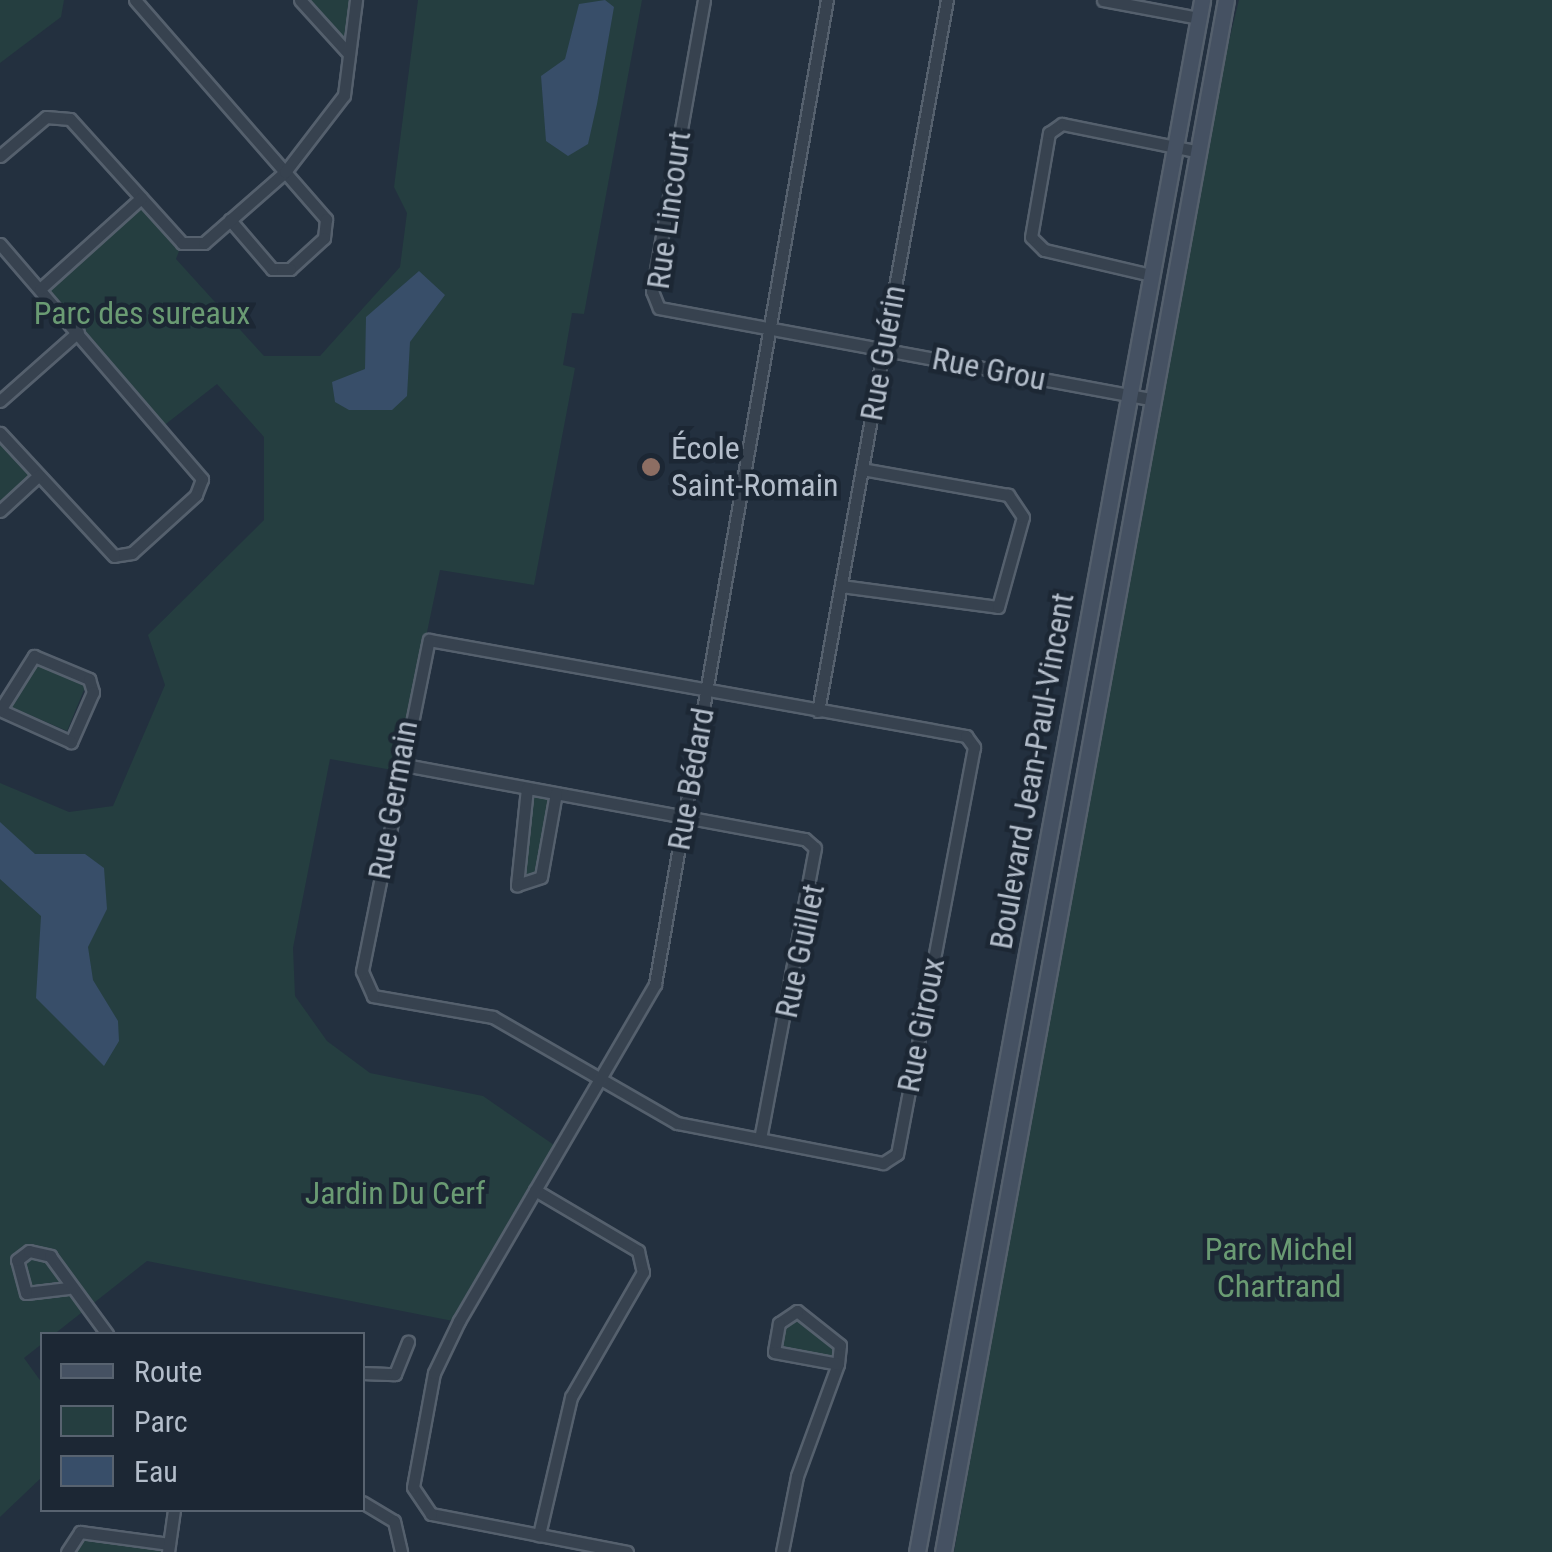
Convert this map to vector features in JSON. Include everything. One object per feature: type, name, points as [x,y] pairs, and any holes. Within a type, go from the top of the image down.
[{"type":"street","points":[[135,0],[326,219],[324,238],[290,269],[272,269],[230,220]]},
{"type":"street","points":[[300,0],[349,54]]},
{"type":"street","points":[[0,156],[58,115],[182,244],[204,243],[284,172],[344,95],[356,0]]},
{"type":"street","name":"Rue Lincourt","points":[[704,0],[654,301],[770,328]]},
{"type":"street","name":"Rue Bédard","points":[[539,1535],[418,1504],[412,1487],[434,1373],[655,984],[827,0]]},
{"type":"street","name":"Rue Guérin","points":[[818,712],[946,0]]},
{"type":"street","points":[[1103,0],[1198,18]]},
{"type":"street","name":"Boulevard Jean-Paul-Vincent","points":[[917,1552],[1202,0]]},
{"type":"street","name":"Boulevard Jean-Paul-Vincent","points":[[943,1552],[1195,150],[1226,0]]},
{"type":"street","points":[[1150,274],[1044,250],[1032,237],[1049,134],[1062,124],[1195,150]]},
{"type":"street","points":[[40,289],[140,198]]},
{"type":"street","points":[[0,244],[202,479],[196,495],[132,553],[114,556],[0,433]]},
{"type":"street","name":"Rue Grou","points":[[770,328],[1150,400]]},
{"type":"street","points":[[0,401],[78,332]]},
{"type":"street","points":[[840,586],[998,607],[1022,517],[1008,495],[862,469]]},
{"type":"street","points":[[0,510],[38,476]]},
{"type":"street","name":"Rue Germain","points":[[600,1079],[493,1017],[373,996],[364,986],[399,764],[429,640],[706,694]]},
{"type":"street","points":[[34,656],[89,679],[93,692],[71,742],[0,710],[34,656]]},
{"type":"street","points":[[706,694],[818,712]]},
{"type":"street","name":"Rue Giroux","points":[[600,1079],[677,1123],[883,1163],[897,1154],[974,747],[966,736],[818,712]]},
{"type":"street","name":"Rue Guillet","points":[[399,764],[684,816],[816,848],[760,1140]]},
{"type":"street","points":[[527,788],[518,885],[540,877],[556,793]]},
{"type":"street","points":[[535,1190],[638,1251],[643,1272],[571,1397],[539,1535],[628,1552]]},
{"type":"street","points":[[68,1288],[26,1294],[17,1260],[44,1252],[104,1332]]},
{"type":"street","points":[[782,1552],[797,1476],[838,1364],[840,1345],[816,1319],[797,1311],[779,1324],[774,1352],[838,1364]]},
{"type":"street","points":[[365,1373],[395,1374],[408,1342]]},
{"type":"street","points":[[365,1504],[394,1521],[402,1552]]},
{"type":"street","points":[[66,1552],[80,1532],[169,1548],[174,1512]]},
{"type":"green space","points":[[0,0],[64,0],[61,17],[0,63]]},
{"type":"green space","points":[[300,0],[356,0],[349,54]]},
{"type":"green space","points":[[418,0],[642,0],[584,314],[572,313],[563,365],[575,368],[534,585],[440,570],[398,771],[330,759],[293,948],[295,996],[327,1041],[370,1073],[483,1096],[554,1145],[453,1321],[147,1261],[57,1332],[40,1332],[40,1345],[24,1358],[40,1380],[40,1479],[0,1517],[0,783],[69,812],[113,806],[165,685],[148,635],[264,520],[264,437],[217,384],[162,427],[40,289],[141,198],[182,243],[176,259],[264,356],[320,356],[400,267],[407,213],[394,187]]},
{"type":"green space","name":"Parc Michel Chartrand","points":[[1239,0],[1552,0],[1552,1552],[954,1552],[1202,151]]},
{"type":"green space","points":[[0,433],[38,476],[0,510]]},
{"type":"green space","points":[[35,661],[86,685],[67,731],[11,707]]},
{"type":"green space","points":[[527,788],[556,793],[541,877],[517,885]]},
{"type":"green space","points":[[797,1311],[840,1345],[838,1364],[774,1352],[779,1323]]},
{"type":"green space","points":[[80,1532],[169,1544],[168,1552],[67,1552]]},
{"type":"water","points":[[605,0],[614,7],[588,144],[568,156],[546,141],[541,76],[565,59],[579,4]]},
{"type":"water","points":[[419,271],[445,295],[410,342],[407,396],[392,410],[349,410],[335,402],[332,382],[365,369],[366,317]]},
{"type":"water","points":[[0,822],[35,854],[85,854],[104,868],[107,909],[88,947],[93,980],[118,1021],[119,1041],[104,1066],[36,998],[41,916],[0,879]]},
{"type":"place","name":"École Saint-Romain","points":[[651,467]]},
{"type":"park label","name":"Parc des sureaux","points":[[142,313]]},
{"type":"park label","name":"Jardin Du Cerf","points":[[395,1193]]}]
